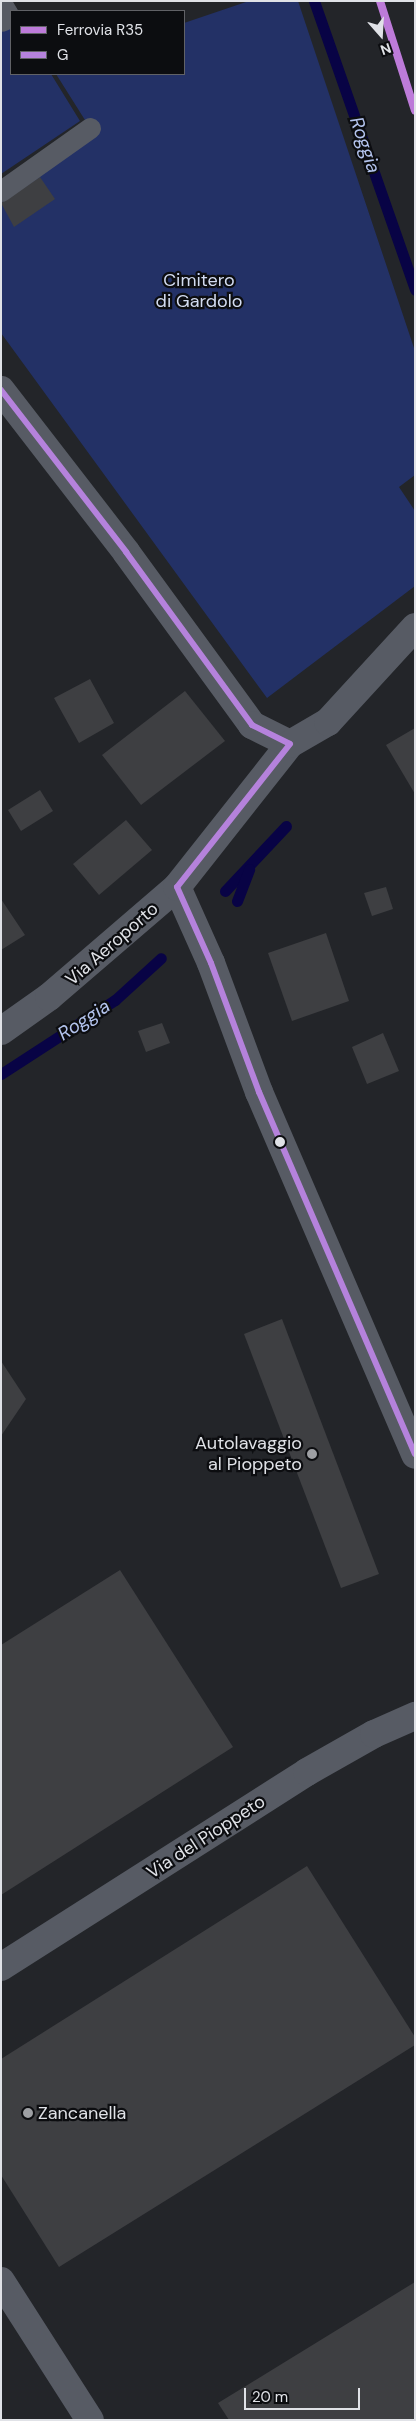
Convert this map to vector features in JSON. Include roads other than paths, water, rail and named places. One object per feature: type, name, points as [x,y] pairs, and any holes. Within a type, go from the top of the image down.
[{"type":"street","points":[[1,9],[5,16],[1,18]]},
{"type":"street","points":[[1,390],[137,567],[252,725],[290,744]]},
{"type":"street","name":"Via Aeroporto","points":[[1,1031],[50,997],[177,887],[290,744],[328,722],[415,627]]},
{"type":"street","points":[[177,887],[210,963],[259,1092],[415,1456]]},
{"type":"street","name":"Via del Pioppeto","points":[[1,1967],[307,1772],[374,1734],[415,1716]]},
{"type":"street","points":[[1,2281],[90,2420]]},
{"type":"lane","points":[[1,191],[90,128]]},
{"type":"waterway","name":"Roggia","points":[[314,1],[415,290]]},
{"type":"waterway","name":"Roggia","points":[[225,891],[286,826]]},
{"type":"waterway","points":[[237,901],[249,869]]},
{"type":"waterway","name":"Roggia","points":[[1,1074],[115,1000],[161,958]]},
{"type":"rail line","name":"R35","points":[[380,1],[415,111]]},
{"type":"place","name":"Autolavaggio al Pioppeto","points":[[312,1454]]},
{"type":"place","name":"Zancanella","points":[[28,2113]]},
{"type":"park label","name":"Cimitero di Gardolo","points":[[199,291]]}]
